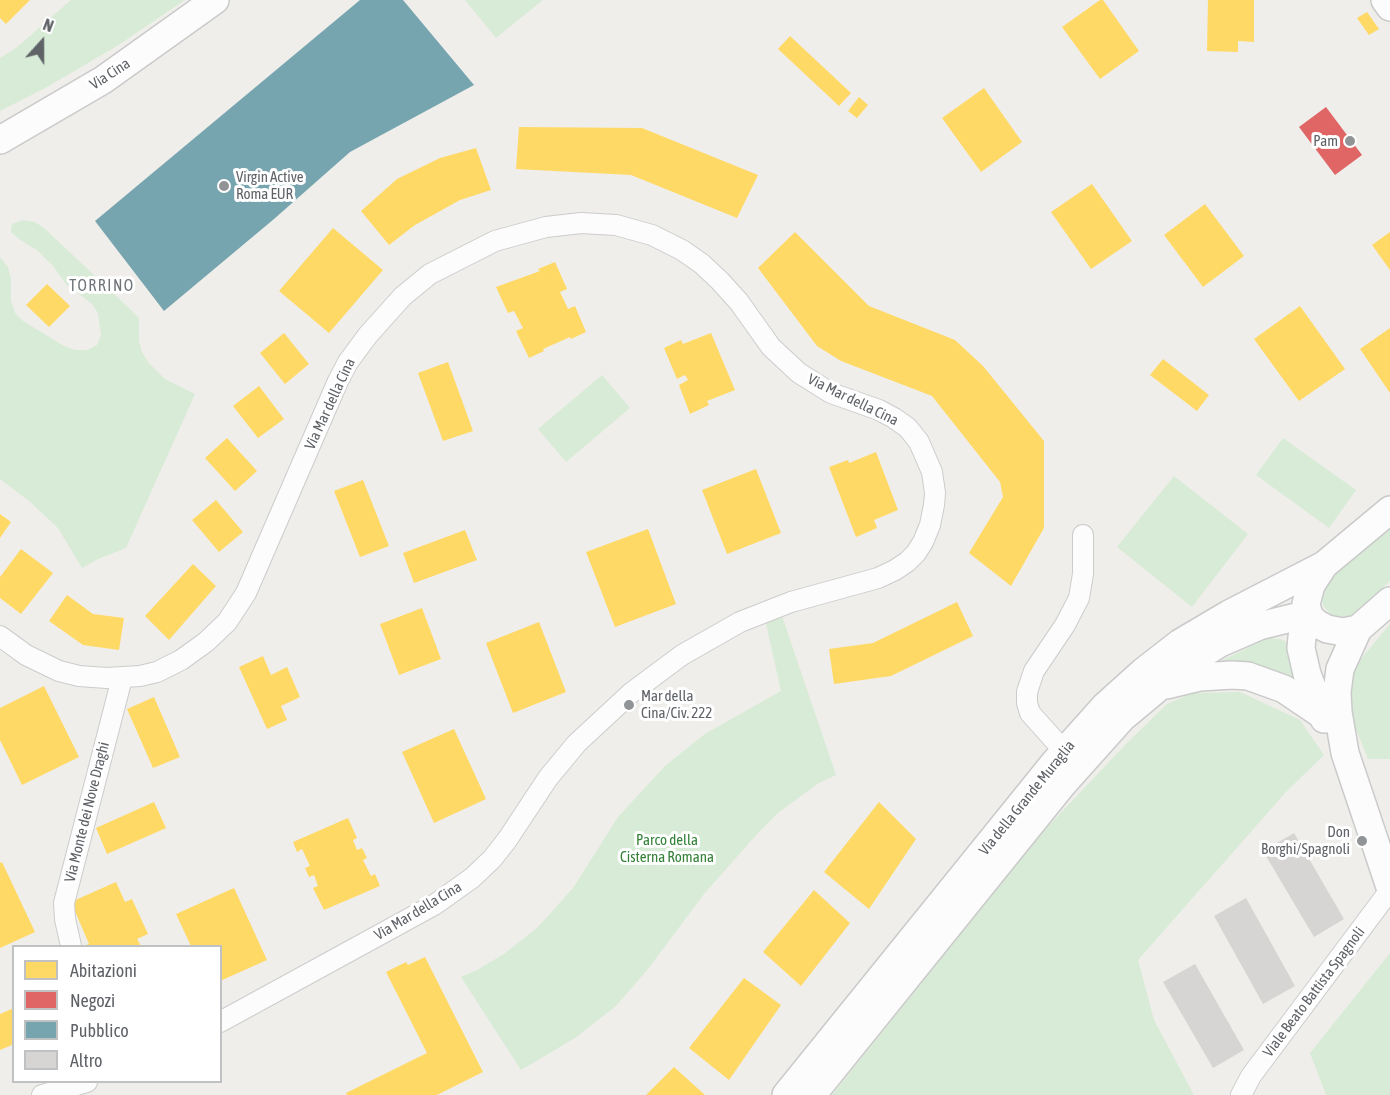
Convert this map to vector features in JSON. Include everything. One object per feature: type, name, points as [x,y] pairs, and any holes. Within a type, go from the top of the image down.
[{"type":"street","name":"Via Cina","points":[[0,140],[103,80],[215,0]]},
{"type":"street","points":[[1385,0],[1390,7]]},
{"type":"street","name":"Via Mar della Cina","points":[[0,636],[26,655],[66,673],[92,678],[122,678],[149,674],[174,664],[206,642],[234,614],[246,593],[343,370],[359,345],[394,304],[430,274],[486,245],[521,233],[564,224],[606,224],[641,231],[682,249],[720,281],[771,347],[799,374],[831,393],[887,414],[908,428],[924,450],[932,472],[935,493],[930,525],[916,553],[901,567],[878,578],[791,602],[746,619],[717,633],[682,656],[620,702],[577,742],[554,771],[507,840],[472,879],[434,904],[222,1021]]},
{"type":"street","points":[[1345,753],[1322,714],[1305,668],[1301,648],[1309,615],[1306,601],[1309,589],[1324,565],[1390,510]]},
{"type":"street","points":[[1064,751],[1034,718],[1028,708],[1026,697],[1034,671],[1065,625],[1079,598],[1083,573],[1083,535]]},
{"type":"street","name":"Via della Grande Muraglia","points":[[786,1095],[1064,751],[1105,706],[1171,650],[1222,618],[1324,565]]},
{"type":"street","points":[[1390,601],[1358,629],[1340,669],[1337,685],[1338,712],[1345,753],[1390,889]]},
{"type":"street","points":[[1309,615],[1328,629],[1343,632],[1358,629]]},
{"type":"street","name":"Via della Grande Muraglia","points":[[812,1095],[1062,785],[1122,718],[1188,663],[1238,633],[1309,615]]},
{"type":"street","points":[[1155,689],[1200,677],[1248,676],[1284,690],[1322,714]]},
{"type":"street","name":"Via Monte dei Nove Draghi","points":[[71,945],[65,920],[66,895],[122,678]]},
{"type":"street","name":"Viale Beato Battista Spagnoli","points":[[1241,1095],[1251,1076],[1390,889]]},
{"type":"street","points":[[42,1095],[84,1083]]},
{"type":"green space","points":[[71,0],[185,0],[117,46],[47,87],[0,111],[0,58],[16,48]]},
{"type":"green space","points":[[465,0],[543,0],[496,38]]},
{"type":"green space","points":[[23,220],[35,222],[44,228],[139,318],[139,341],[148,362],[165,379],[195,394],[126,548],[82,568],[58,528],[29,501],[0,479],[0,257],[8,267],[11,279],[11,301],[15,313],[23,321],[64,346],[75,350],[87,350],[97,345],[101,335],[98,313],[92,304],[66,284],[38,251],[11,232],[12,224]]},
{"type":"green space","points":[[602,375],[630,408],[566,462],[538,429]]},
{"type":"green space","points":[[1283,438],[1356,490],[1329,528],[1256,475]]},
{"type":"green space","points":[[1174,476],[1248,534],[1192,607],[1117,547]]},
{"type":"green space","points":[[1390,526],[1390,581],[1351,619],[1336,618],[1324,607],[1321,599],[1327,580]]},
{"type":"green space","name":"Parco della Cisterna Romana","points":[[782,616],[836,775],[819,783],[779,812],[758,833],[704,894],[648,969],[616,1006],[575,1038],[521,1070],[461,977],[504,954],[538,927],[573,888],[618,817],[666,765],[705,734],[781,691],[765,619]]},
{"type":"green space","points":[[1390,624],[1390,759],[1368,759],[1347,707],[1347,690],[1355,666]]},
{"type":"green space","points":[[1267,638],[1281,639],[1291,645],[1300,693],[1213,665]]},
{"type":"green space","points":[[1240,692],[1300,720],[1324,755],[1286,792],[1138,960],[1154,1020],[1194,1095],[832,1095],[1036,839],[1127,743],[1167,704],[1193,693]]},
{"type":"green space","points":[[1390,953],[1390,1095],[1326,1095],[1310,1053]]},
{"type":"building: Abitazioni","points":[[0,0],[30,0],[6,24],[0,18]]},
{"type":"building: Abitazioni","points":[[1103,0],[1139,51],[1100,79],[1062,27]]},
{"type":"building: Abitazioni","points":[[1208,0],[1254,0],[1254,42],[1238,41],[1238,52],[1207,51]]},
{"type":"building: Abitazioni","points":[[1367,12],[1379,29],[1369,35],[1357,18]]},
{"type":"building: Abitazioni","points":[[790,36],[851,93],[839,106],[778,49]]},
{"type":"building: Abitazioni","points":[[984,88],[1022,142],[981,172],[942,118]]},
{"type":"building: Abitazioni","points":[[859,97],[868,105],[857,118],[848,111]]},
{"type":"building: Abitazioni","points":[[519,127],[642,128],[758,175],[737,218],[631,175],[516,169]]},
{"type":"building: Abitazioni","points":[[476,148],[491,190],[460,200],[415,225],[389,245],[361,211],[397,179],[440,158]]},
{"type":"building: Abitazioni","points":[[1092,184],[1132,241],[1091,269],[1051,212]]},
{"type":"building: Abitazioni","points":[[1205,204],[1244,256],[1203,287],[1164,235]]},
{"type":"building: Abitazioni","points":[[333,228],[383,270],[329,333],[279,291]]},
{"type":"building: Abitazioni","points":[[795,232],[869,306],[955,340],[983,366],[1044,441],[1044,528],[1011,586],[969,553],[1003,497],[1000,482],[932,396],[841,361],[817,346],[758,268]]},
{"type":"building: Abitazioni","points":[[1390,232],[1390,270],[1372,245]]},
{"type":"building: Abitazioni","points":[[555,262],[567,289],[560,292],[568,309],[575,306],[586,332],[543,349],[544,351],[529,358],[516,331],[523,328],[514,311],[508,313],[496,287],[540,271],[538,269]]},
{"type":"building: Abitazioni","points":[[47,284],[70,306],[49,327],[26,305]]},
{"type":"building: Abitazioni","points":[[1300,306],[1345,369],[1299,401],[1254,339]]},
{"type":"building: Abitazioni","points":[[1390,328],[1390,393],[1360,349]]},
{"type":"building: Abitazioni","points":[[284,333],[309,364],[285,384],[260,353]]},
{"type":"building: Abitazioni","points":[[711,333],[735,390],[707,401],[709,405],[690,414],[679,385],[688,380],[685,375],[677,379],[664,348],[681,340],[683,344]]},
{"type":"building: Abitazioni","points":[[1163,359],[1209,395],[1197,411],[1150,375]]},
{"type":"building: Abitazioni","points":[[448,362],[473,431],[443,441],[418,373]]},
{"type":"building: Abitazioni","points":[[259,386],[284,419],[258,438],[233,406]]},
{"type":"building: Abitazioni","points":[[227,438],[257,471],[235,491],[205,458]]},
{"type":"building: Abitazioni","points":[[876,452],[898,510],[874,520],[877,528],[856,537],[829,467],[848,460],[849,463]]},
{"type":"building: Abitazioni","points":[[756,469],[781,533],[727,554],[702,490]]},
{"type":"building: Abitazioni","points":[[363,480],[389,546],[360,557],[334,491]]},
{"type":"building: Abitazioni","points":[[216,500],[243,532],[219,552],[192,520]]},
{"type":"building: Abitazioni","points":[[0,514],[11,522],[0,538]]},
{"type":"building: Abitazioni","points":[[648,529],[676,604],[615,627],[586,552]]},
{"type":"building: Abitazioni","points":[[465,530],[477,560],[414,583],[403,553]]},
{"type":"building: Abitazioni","points":[[21,549],[53,573],[21,614],[0,598],[0,577]]},
{"type":"building: Abitazioni","points":[[193,564],[216,586],[169,640],[145,616]]},
{"type":"building: Abitazioni","points":[[67,595],[93,614],[124,618],[119,650],[83,645],[49,621]]},
{"type":"building: Abitazioni","points":[[957,602],[973,636],[891,676],[834,684],[829,649],[873,643]]},
{"type":"building: Abitazioni","points":[[422,608],[441,659],[399,675],[380,624]]},
{"type":"building: Abitazioni","points":[[539,622],[566,692],[513,713],[486,643]]},
{"type":"building: Abitazioni","points":[[263,656],[271,675],[287,667],[300,697],[281,706],[287,720],[267,729],[239,667]]},
{"type":"building: Abitazioni","points":[[44,686],[79,757],[22,785],[0,740],[0,708]]},
{"type":"building: Abitazioni","points":[[154,697],[180,757],[153,768],[127,709]]},
{"type":"building: Abitazioni","points":[[454,729],[486,799],[434,823],[402,752]]},
{"type":"building: Abitazioni","points":[[154,802],[166,828],[107,854],[96,828]]},
{"type":"building: Abitazioni","points":[[879,802],[916,839],[869,909],[824,872]]},
{"type":"building: Abitazioni","points":[[348,818],[357,838],[353,840],[357,850],[362,848],[367,858],[363,860],[371,876],[375,874],[380,886],[324,910],[313,888],[318,886],[314,875],[309,877],[305,868],[310,866],[302,849],[297,852],[293,842]]},
{"type":"building: Abitazioni","points":[[2,862],[35,932],[0,948],[0,863]]},
{"type":"building: Abitazioni","points":[[116,882],[125,902],[132,899],[148,934],[137,939],[140,945],[86,945],[89,944],[71,902]]},
{"type":"building: Abitazioni","points":[[234,888],[267,960],[222,980],[222,945],[191,945],[176,914]]},
{"type":"building: Abitazioni","points":[[814,890],[850,923],[801,986],[763,952]]},
{"type":"building: Abitazioni","points":[[425,957],[483,1072],[437,1095],[347,1095],[346,1093],[427,1053],[386,972],[406,962],[408,965]]},
{"type":"building: Abitazioni","points":[[744,978],[781,1005],[729,1080],[689,1048]]},
{"type":"building: Abitazioni","points":[[12,1009],[12,1045],[0,1050],[0,1014]]},
{"type":"building: Abitazioni","points":[[674,1067],[705,1095],[646,1095]]},
{"type":"building: Negozi","points":[[1326,107],[1362,155],[1335,175],[1299,127]]},
{"type":"building: Pubblico","name":"Virgin Active Roma EUR","points":[[360,0],[403,0],[474,85],[350,152],[164,311],[95,221]]},
{"type":"building: Altro","points":[[1294,833],[1344,919],[1314,937],[1263,851]]},
{"type":"building: Altro","points":[[1246,898],[1295,986],[1263,1004],[1214,916]]},
{"type":"building: Altro","points":[[1195,964],[1244,1050],[1213,1068],[1163,982]]},
{"type":"place","name":"Pam","points":[[1350,141]]},
{"type":"place","name":"Virgin Active Roma EUR","points":[[224,186]]},
{"type":"place","name":"Mar della Cina/Civ. 222","points":[[629,705]]},
{"type":"place","name":"Don Borghi/Spagnoli","points":[[1362,841]]},
{"type":"district","name":"TORRINO","points":[[102,286]]}]
